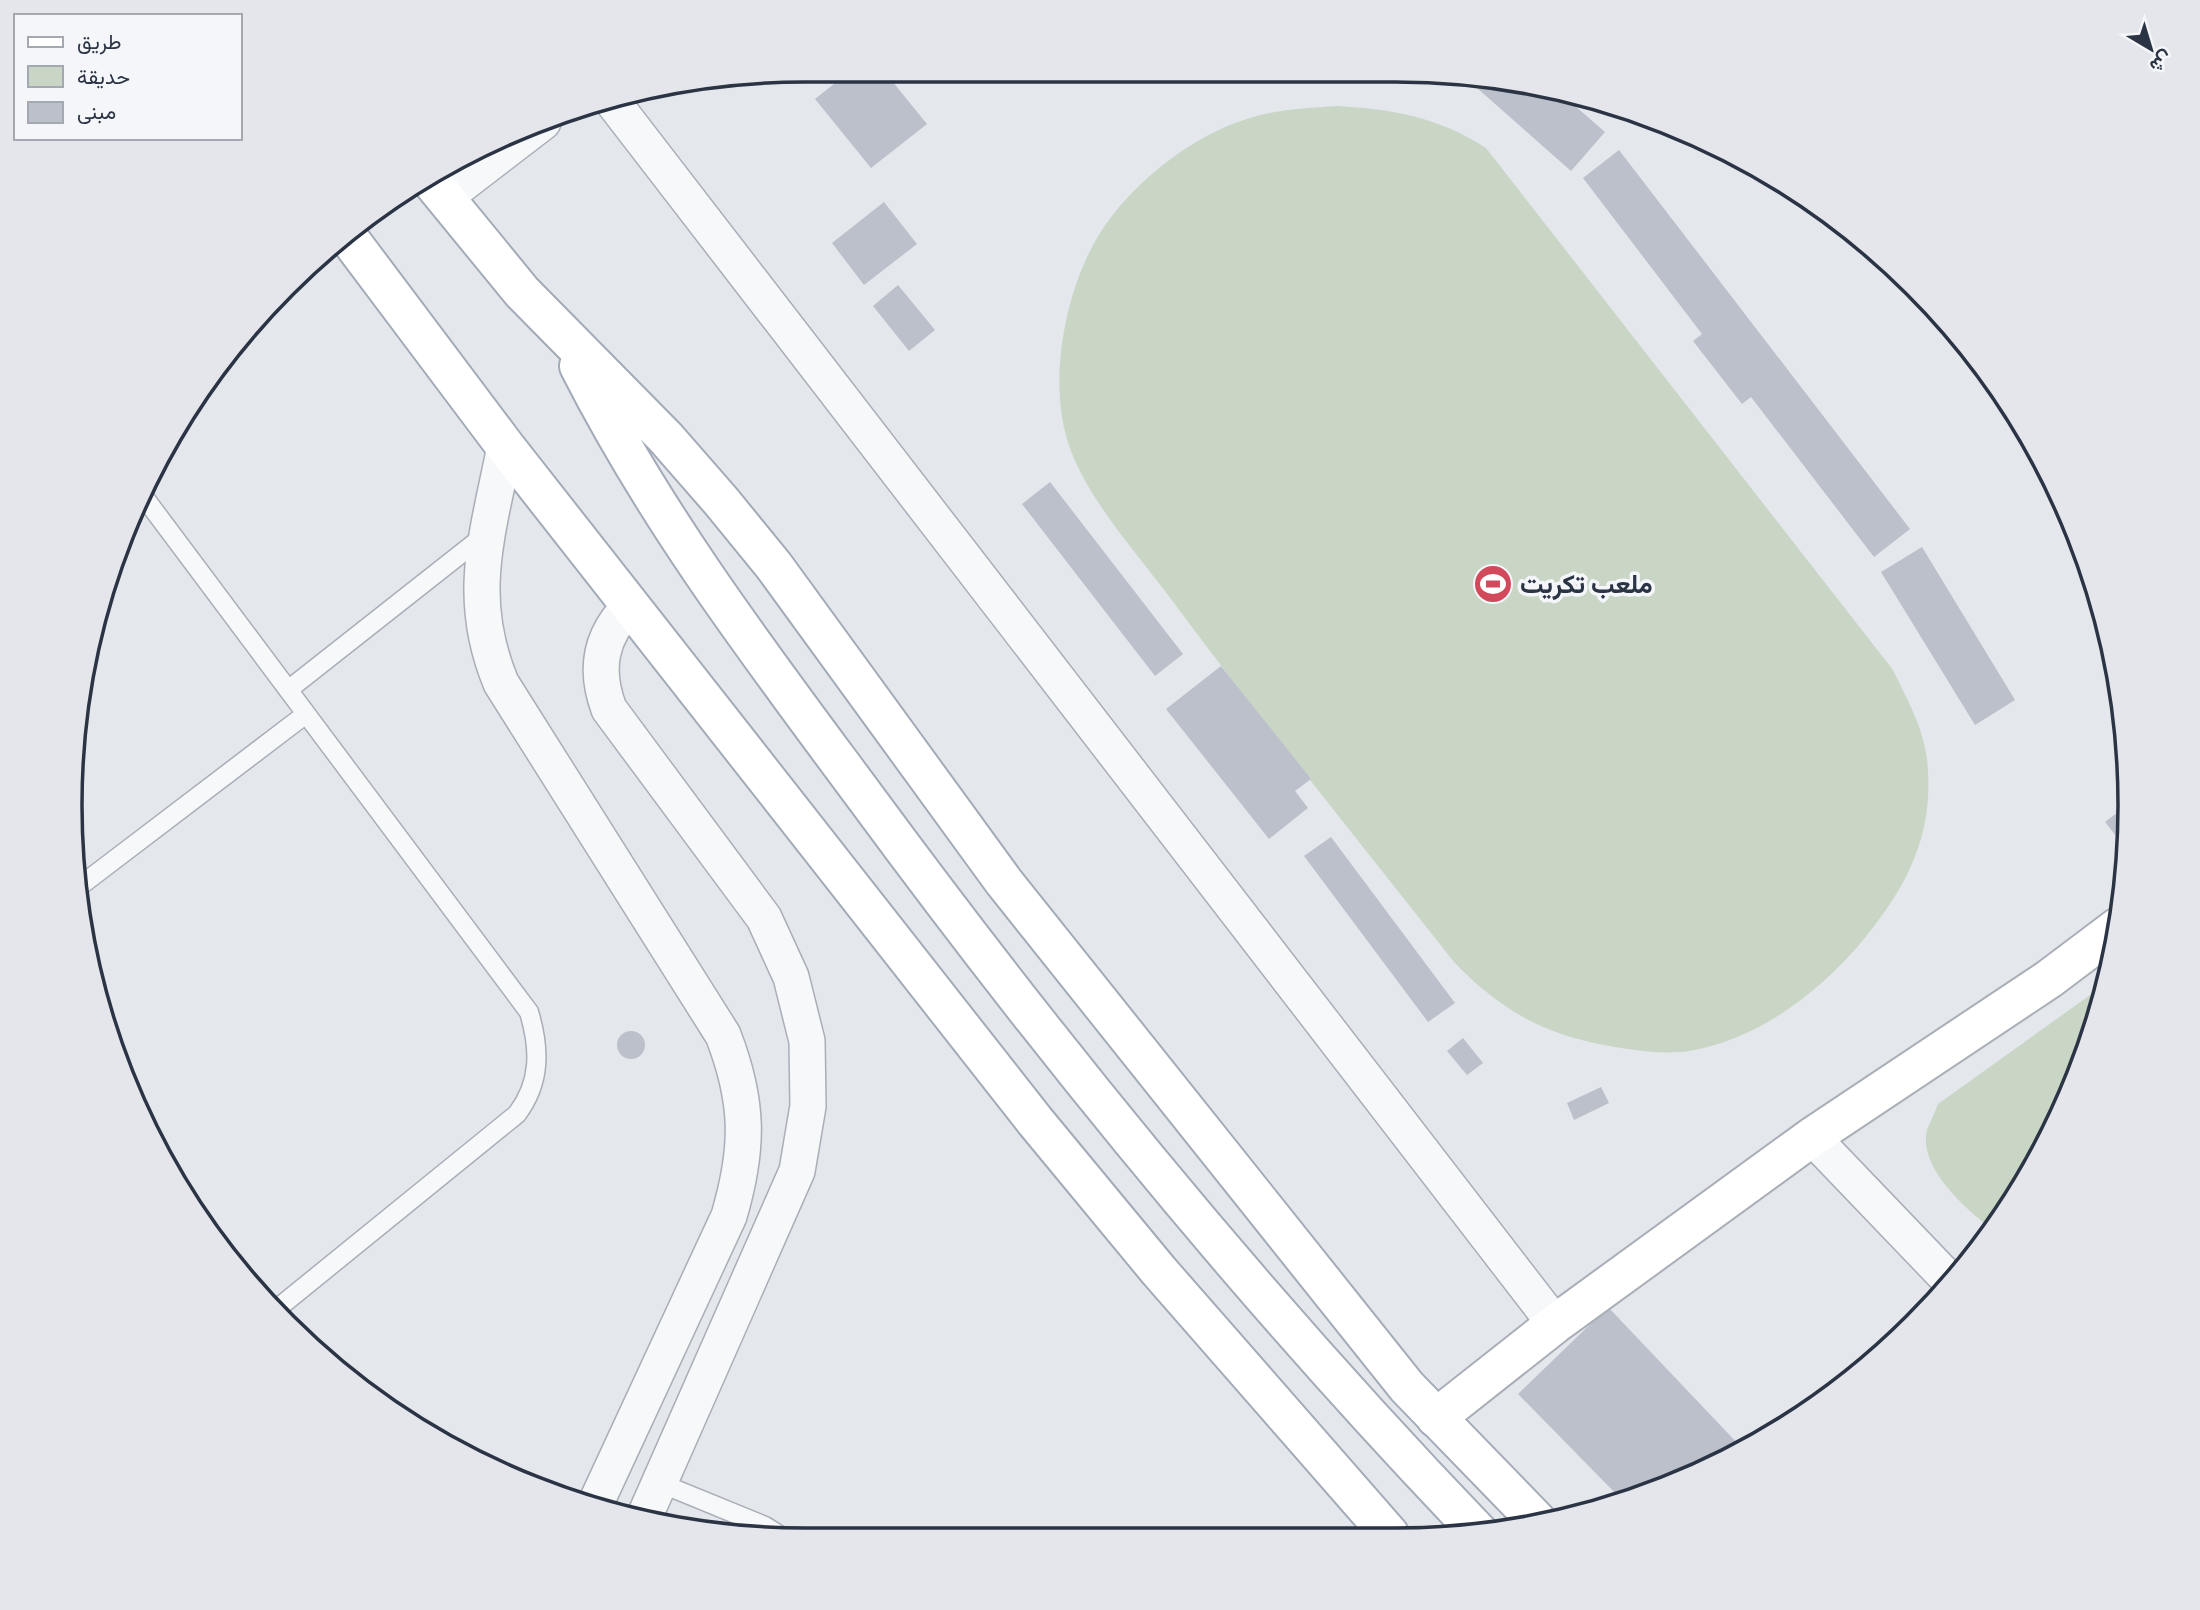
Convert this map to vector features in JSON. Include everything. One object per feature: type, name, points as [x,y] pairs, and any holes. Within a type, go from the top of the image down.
[{"type":"main road","points":[[435,187],[490,255],[563,337],[666,438],[757,544],[1004,882],[1407,1387],[1531,1515]]},
{"type":"main road","points":[[352,242],[505,446],[1035,1121],[1159,1271],[1384,1528]]},
{"type":"main road","points":[[563,337],[628,459],[696,565],[966,934],[1084,1086],[1207,1233],[1471,1524]]},
{"type":"main road","points":[[1436,1418],[1555,1324],[1812,1137],[2039,986],[2106,936]]},
{"type":"street","points":[[617,107],[1555,1324]]},
{"type":"street","points":[[435,187],[484,158]]},
{"type":"street","points":[[505,446],[482,562],[481,612],[485,636],[501,683],[723,1035],[736,1070],[744,1106],[744,1156],[729,1216],[599,1497]]},
{"type":"street","points":[[630,606],[607,636],[601,654],[602,691],[609,709],[764,918],[792,978],[807,1041],[808,1107],[797,1171],[648,1510]]},
{"type":"street","points":[[1812,1137],[1944,1275]]},
{"type":"lane","points":[[149,503],[528,1012],[539,1056],[527,1100],[517,1114],[283,1304]]},
{"type":"lane","points":[[288,690],[489,531]]},
{"type":"lane","points":[[86,881],[306,714]]},
{"type":"lane","points":[[660,1483],[766,1526]]},
{"type":"green space","name":"ملعب تكريت","points":[[1337,106],[1414,116],[1468,137],[1486,148],[1893,670],[1914,713],[1927,759],[1927,810],[1922,834],[1906,877],[1880,918],[1847,959],[1786,1011],[1739,1036],[1715,1045],[1678,1052],[1604,1045],[1540,1026],[1487,993],[1454,962],[1240,691],[1116,528],[1091,490],[1071,451],[1063,423],[1060,393],[1064,329],[1083,267],[1096,239],[1112,216],[1159,168],[1216,131],[1236,122],[1267,114]]},
{"type":"green space","points":[[2093,993],[2063,1082],[2043,1125],[2021,1166],[1984,1223],[1946,1186],[1930,1159],[1926,1145],[1927,1130],[1938,1104]]},
{"type":"building","points":[[836,82],[893,82],[927,124],[871,168],[815,99]]},
{"type":"building","points":[[1476,87],[1574,105],[1605,132],[1571,171]]},
{"type":"building","points":[[1619,150],[1910,529],[1874,557],[1751,397],[1742,404],[1693,341],[1702,334],[1583,178]]},
{"type":"building","points":[[884,202],[917,244],[864,285],[832,243]]},
{"type":"building","points":[[898,285],[935,330],[909,351],[873,306]]},
{"type":"building","points":[[1050,482],[1183,654],[1155,676],[1022,504]]},
{"type":"building","points":[[1922,547],[2015,700],[1975,725],[1881,572]]},
{"type":"building","points":[[1221,666],[1311,779],[1295,791],[1308,808],[1269,839],[1166,709]]},
{"type":"building","points":[[2118,812],[2117,837],[2105,822]]},
{"type":"building","points":[[1331,837],[1455,1003],[1428,1022],[1304,856]]},
{"type":"building","points":[[631,1031],[641,1035],[645,1045],[641,1055],[631,1059],[621,1055],[617,1045],[621,1035]]},
{"type":"building","points":[[1463,1038],[1483,1063],[1467,1075],[1447,1051]]},
{"type":"building","points":[[1601,1087],[1609,1103],[1574,1120],[1567,1103]]},
{"type":"building","points":[[1608,1307],[1736,1442],[1672,1473],[1615,1493],[1518,1394]]},
{"type":"place","name":"ملعب تكريت","points":[[1493,584]]}]
